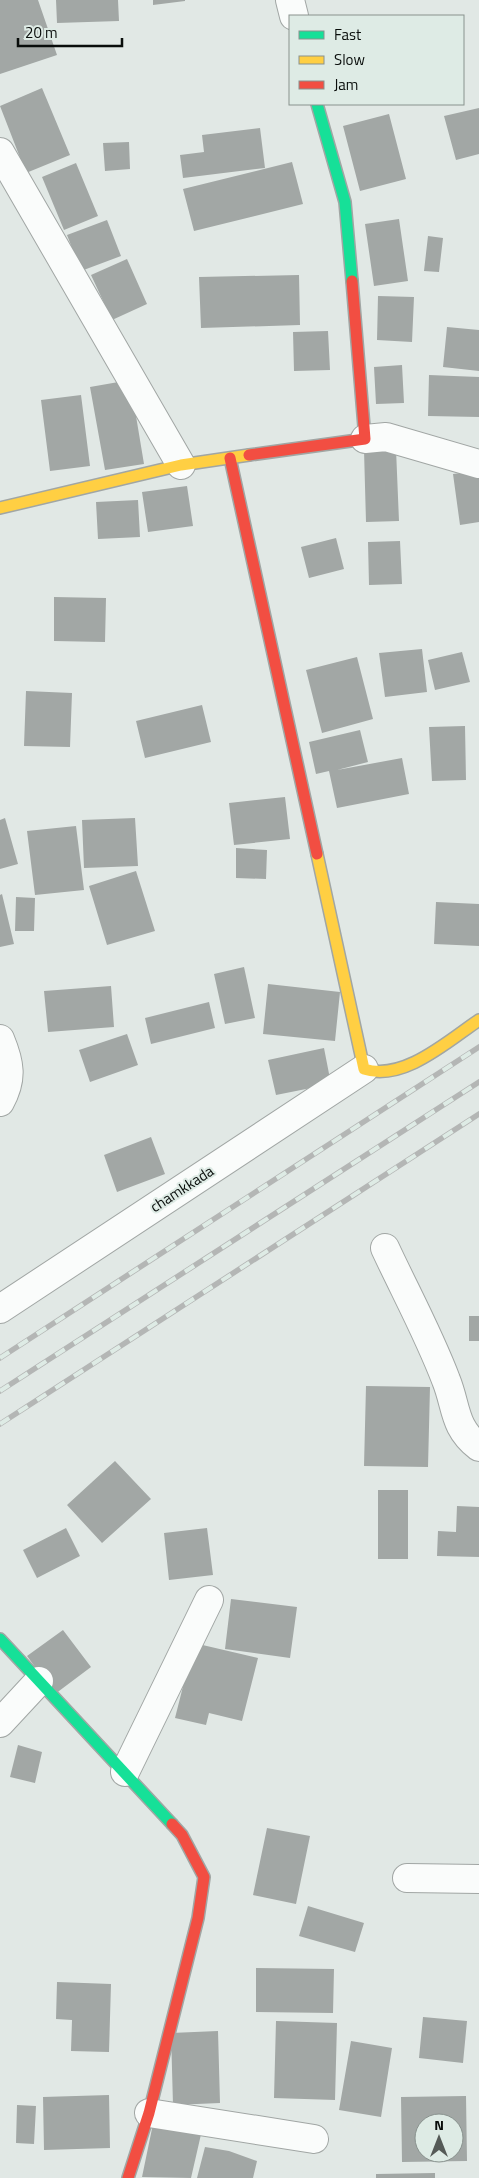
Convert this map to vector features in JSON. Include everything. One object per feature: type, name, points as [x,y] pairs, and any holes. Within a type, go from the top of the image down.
[{"type":"street","points":[[290,0],[294,15]]},
{"type":"street","points":[[317,105],[345,202],[365,438]]},
{"type":"street","points":[[0,152],[181,465]]},
{"type":"street","points":[[0,508],[181,465],[365,438],[386,437],[479,464]]},
{"type":"street","points":[[230,458],[364,1069],[370,1073],[377,1074],[397,1070],[424,1057],[479,1020]]},
{"type":"street","points":[[0,1040],[8,1058],[8,1088],[0,1102]]},
{"type":"street","name":"chamkkada","points":[[0,1308],[364,1069]]},
{"type":"street","points":[[385,1248],[447,1381],[454,1412],[467,1438],[479,1447]]},
{"type":"street","points":[[124,1772],[209,1600]]},
{"type":"street","points":[[0,1639],[182,1835],[204,1877],[198,1918],[149,2113],[128,2178]]},
{"type":"street","points":[[0,1723],[39,1681]]},
{"type":"street","points":[[407,1878],[479,1879]]},
{"type":"street","points":[[149,2113],[314,2139]]},
{"type":"building","points":[[0,0],[38,0],[57,55],[0,74]]},
{"type":"building","points":[[56,0],[118,0],[119,21],[57,23]]},
{"type":"building","points":[[153,0],[185,0],[185,1],[153,5]]},
{"type":"building","points":[[42,88],[70,155],[26,173],[0,106]]},
{"type":"building","points":[[479,108],[479,154],[456,160],[444,116]]},
{"type":"building","points":[[389,114],[406,179],[360,191],[343,126]]},
{"type":"building","points":[[260,128],[265,168],[183,178],[180,155],[204,152],[202,135]]},
{"type":"building","points":[[129,142],[130,169],[105,171],[103,143]]},
{"type":"building","points":[[292,162],[303,204],[194,231],[183,189]]},
{"type":"building","points":[[76,163],[98,216],[64,230],[42,177]]},
{"type":"building","points":[[399,219],[408,281],[374,286],[365,224]]},
{"type":"building","points":[[107,220],[121,256],[81,271],[67,235]]},
{"type":"building","points":[[428,236],[443,238],[439,272],[424,271]]},
{"type":"building","points":[[127,259],[147,304],[112,320],[91,275]]},
{"type":"building","points":[[299,275],[300,325],[201,328],[199,277]]},
{"type":"building","points":[[378,296],[414,297],[412,342],[377,340]]},
{"type":"building","points":[[447,327],[479,330],[479,371],[443,367]]},
{"type":"building","points":[[328,331],[330,370],[294,371],[293,332]]},
{"type":"building","points":[[402,365],[404,403],[376,404],[374,367]]},
{"type":"building","points":[[429,375],[479,377],[479,417],[428,416]]},
{"type":"building","points":[[130,380],[144,464],[105,470],[90,387]]},
{"type":"building","points":[[81,395],[90,466],[50,471],[41,400]]},
{"type":"building","points":[[396,449],[399,521],[366,522],[364,450]]},
{"type":"building","points":[[479,471],[479,522],[460,525],[453,474]]},
{"type":"building","points":[[187,486],[193,526],[148,532],[142,492]]},
{"type":"building","points":[[138,500],[140,537],[98,539],[96,502]]},
{"type":"building","points":[[336,538],[344,569],[309,578],[301,547]]},
{"type":"building","points":[[400,541],[402,584],[369,585],[368,542]]},
{"type":"building","points":[[54,597],[106,598],[105,642],[54,641]]},
{"type":"building","points":[[422,649],[427,692],[385,697],[379,653]]},
{"type":"building","points":[[462,652],[470,682],[435,690],[428,660]]},
{"type":"building","points":[[357,657],[373,719],[322,733],[306,670]]},
{"type":"building","points":[[26,691],[72,693],[70,747],[24,746]]},
{"type":"building","points":[[202,705],[211,742],[145,758],[136,721]]},
{"type":"building","points":[[465,726],[466,780],[432,781],[429,727]]},
{"type":"building","points":[[360,730],[368,762],[337,770],[402,758],[409,794],[337,808],[329,771],[316,774],[309,742]]},
{"type":"building","points":[[285,797],[290,839],[234,845],[229,803]]},
{"type":"building","points":[[5,818],[18,864],[0,869],[0,820]]},
{"type":"building","points":[[135,818],[138,866],[84,868],[82,820]]},
{"type":"building","points":[[76,826],[84,890],[35,895],[27,831]]},
{"type":"building","points":[[236,848],[267,850],[266,879],[236,878]]},
{"type":"building","points":[[136,871],[155,931],[107,945],[89,886]]},
{"type":"building","points":[[2,894],[14,944],[0,947],[0,895]]},
{"type":"building","points":[[16,897],[35,898],[34,931],[15,931]]},
{"type":"building","points":[[436,902],[479,904],[479,946],[434,944]]},
{"type":"building","points":[[244,967],[255,1018],[225,1024],[214,974]]},
{"type":"building","points":[[268,984],[340,992],[335,1041],[263,1034]]},
{"type":"building","points":[[111,986],[114,1027],[48,1032],[44,991]]},
{"type":"building","points":[[209,1002],[215,1028],[151,1044],[145,1018]]},
{"type":"building","points":[[127,1034],[138,1065],[90,1082],[79,1050]]},
{"type":"building","points":[[324,1048],[331,1084],[276,1095],[268,1060]]},
{"type":"building","points":[[151,1137],[165,1174],[117,1192],[104,1155]]},
{"type":"building","points":[[469,1316],[479,1316],[479,1341],[469,1341]]},
{"type":"building","points":[[366,1386],[430,1387],[428,1467],[364,1466]]},
{"type":"building","points":[[115,1461],[151,1499],[102,1543],[67,1505]]},
{"type":"building","points":[[378,1490],[408,1490],[408,1559],[378,1559]]},
{"type":"building","points":[[457,1506],[479,1507],[479,1557],[437,1556],[438,1531],[456,1532]]},
{"type":"building","points":[[66,1528],[80,1556],[37,1578],[23,1550]]},
{"type":"building","points":[[207,1528],[213,1575],[169,1580],[164,1533]]},
{"type":"building","points":[[231,1599],[297,1607],[290,1658],[225,1649]]},
{"type":"building","points":[[63,1630],[91,1667],[55,1694],[27,1656]]},
{"type":"building","points":[[194,1643],[258,1658],[242,1721],[209,1713],[206,1725],[175,1718]]},
{"type":"building","points":[[18,1745],[42,1752],[35,1783],[10,1777]]},
{"type":"building","points":[[267,1828],[310,1836],[296,1904],[253,1895]]},
{"type":"building","points":[[308,1906],[364,1923],[355,1952],[299,1936]]},
{"type":"building","points":[[256,1968],[334,1969],[333,2013],[256,2012]]},
{"type":"building","points":[[57,1982],[111,1984],[109,2052],[71,2051],[72,2020],[56,2019]]},
{"type":"building","points":[[423,2017],[467,2021],[463,2063],[419,2058]]},
{"type":"building","points":[[276,2021],[337,2023],[335,2100],[274,2098]]},
{"type":"building","points":[[218,2031],[220,2103],[173,2105],[171,2033]]},
{"type":"building","points":[[351,2041],[392,2048],[381,2117],[339,2110]]},
{"type":"building","points":[[109,2095],[110,2148],[44,2150],[43,2097]]},
{"type":"building","points":[[466,2096],[467,2161],[464,2161],[464,2113],[414,2113],[414,2162],[402,2162],[401,2097]]},
{"type":"building","points":[[17,2105],[36,2106],[34,2144],[16,2143]]},
{"type":"building","points":[[154,2119],[202,2130],[191,2178],[142,2177]]},
{"type":"building","points":[[205,2147],[229,2151],[257,2161],[253,2178],[197,2178]]},
{"type":"building","points":[[435,2173],[435,2178],[376,2178],[376,2174]]},
{"type":"railway","points":[[0,1358],[479,1047]]},
{"type":"railway","points":[[0,1391],[479,1082]]},
{"type":"railway","points":[[0,1424],[479,1114]]},
{"type":"traffic: fast","points":[[317,105],[345,202],[352,281]]},
{"type":"traffic: fast","points":[[0,1639],[172,1824]]},
{"type":"traffic: slow","points":[[0,508],[181,465],[249,455]]},
{"type":"traffic: slow","points":[[317,854],[364,1069],[394,1070],[409,1065],[439,1048],[479,1020]]},
{"type":"traffic: jam","points":[[249,455],[365,439],[352,281]]},
{"type":"traffic: jam","points":[[230,458],[317,854]]},
{"type":"traffic: jam","points":[[128,2178],[149,2113],[198,1918],[204,1877],[182,1835],[172,1824]]}]
